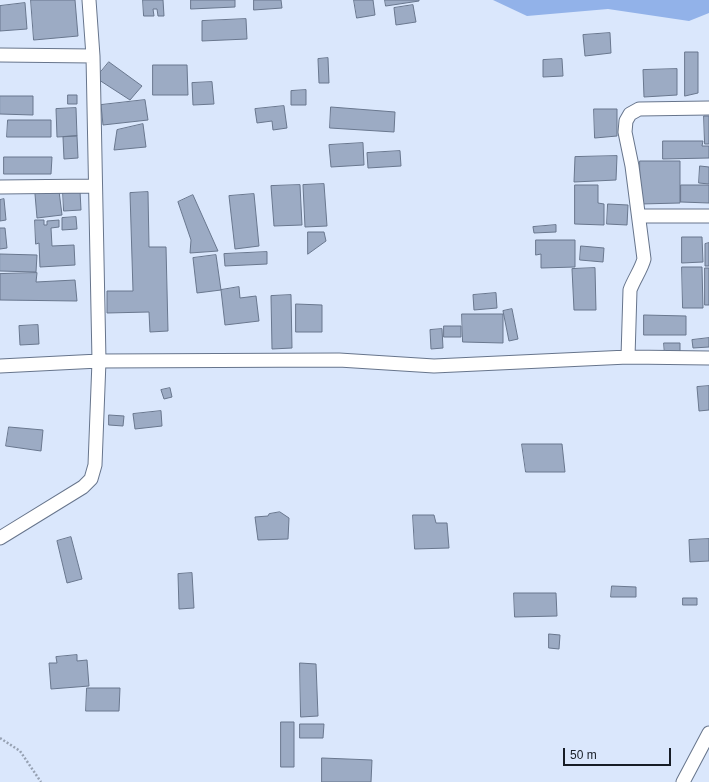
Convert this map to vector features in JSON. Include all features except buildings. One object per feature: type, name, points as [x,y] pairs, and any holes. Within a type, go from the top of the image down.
[{"type":"street","points":[[0,538],[83,487],[91,479],[95,465],[99,361],[93,56],[89,0]]},
{"type":"street","points":[[0,54],[93,56]]},
{"type":"street","points":[[628,357],[630,290],[641,269],[644,259],[632,166],[625,132],[626,121],[630,114],[639,109],[709,108]]},
{"type":"street","points":[[0,187],[95,186]]},
{"type":"street","points":[[639,216],[709,216]]},
{"type":"street","points":[[0,366],[99,361],[338,360],[434,366],[628,357],[709,358]]},
{"type":"street","points":[[683,782],[709,733]]},
{"type":"path","points":[[0,738],[20,751],[41,782]]},
{"type":"shaded area","points":[[493,0],[709,0],[709,13],[689,21],[608,9],[527,16]]}]
